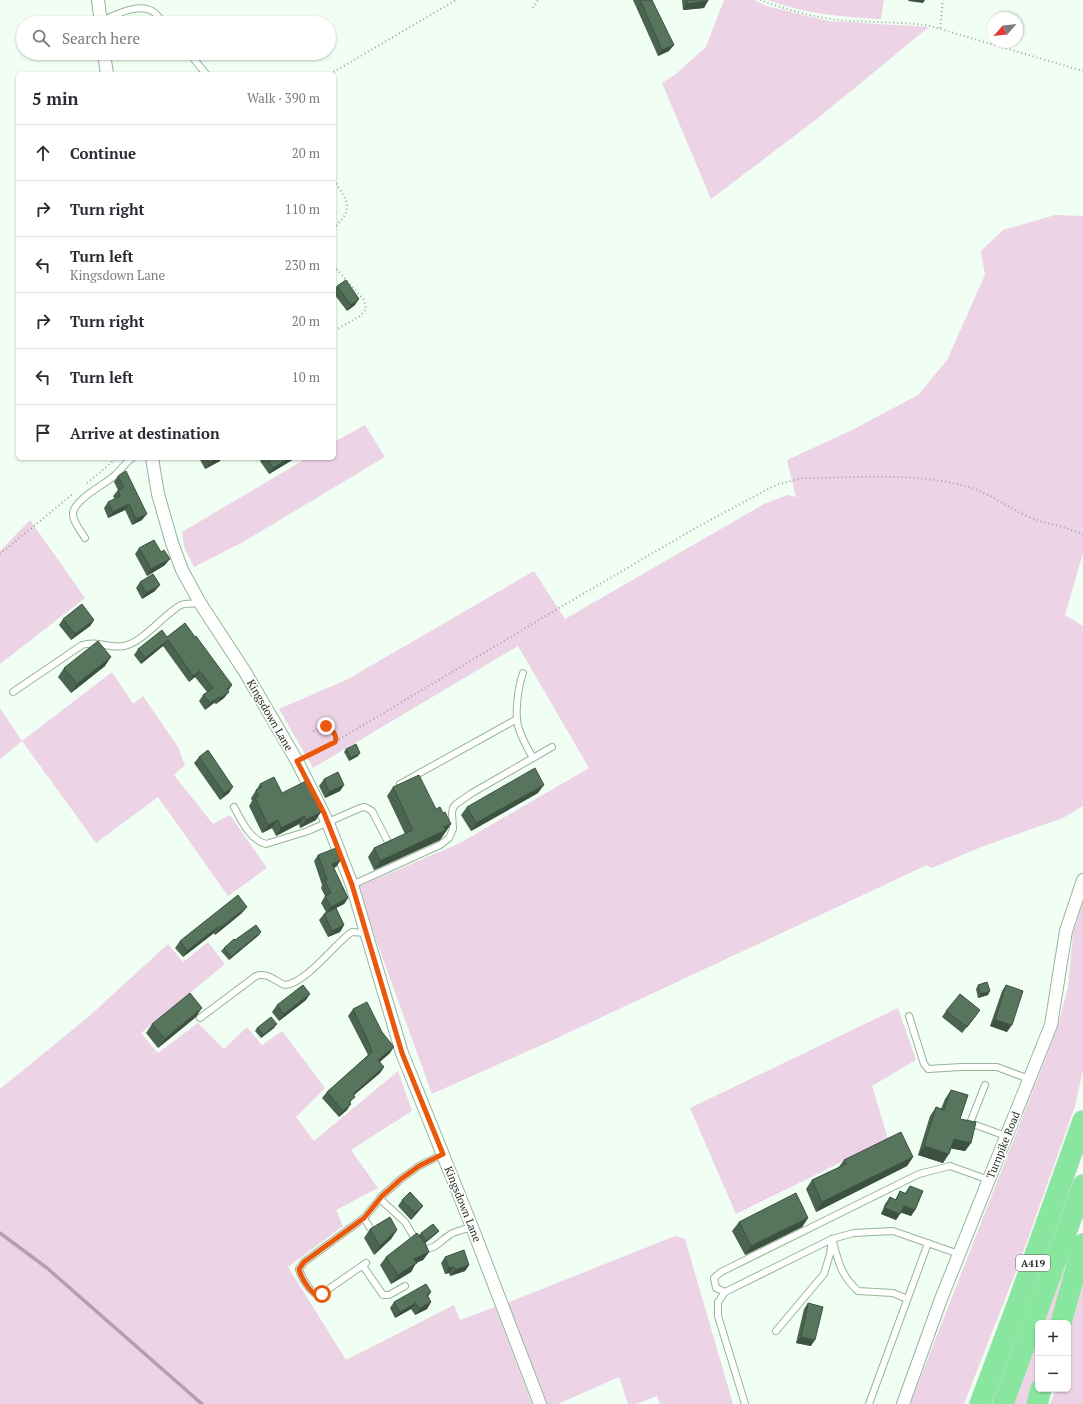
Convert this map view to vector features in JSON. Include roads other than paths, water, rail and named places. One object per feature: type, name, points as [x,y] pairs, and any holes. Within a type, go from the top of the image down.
[{"type":"highway","name":"A419","points":[[980,1404],[1083,1121]]},
{"type":"highway","name":"A419","points":[[1003,1404],[1052,1274],[1083,1185]]},
{"type":"highway","points":[[1062,1320],[1083,1244]]},
{"type":"highway","points":[[1037,1404],[1041,1392]]},
{"type":"street","points":[[98,0],[100,16]]},
{"type":"street","points":[[105,60],[107,72]]},
{"type":"street","name":"Kingsdown Lane","points":[[152,460],[158,494],[172,543],[182,570],[200,603],[245,672],[297,761],[328,823],[352,885],[365,933],[402,1053],[472,1227],[540,1404]]},
{"type":"street","name":"Turnpike Road","points":[[903,1404],[941,1299],[1051,1024],[1066,930],[1083,880]]},
{"type":"lane","points":[[116,16],[133,9],[147,10],[157,16]]},
{"type":"lane","points":[[195,60],[204,72]]},
{"type":"lane","points":[[85,538],[74,520],[73,515],[75,507],[80,501],[114,476],[130,460]]},
{"type":"lane","points":[[13,692],[82,645],[96,643],[114,647],[133,643],[181,605],[200,603]]},
{"type":"lane","points":[[523,673],[520,681],[517,719],[521,734],[533,758]]},
{"type":"lane","points":[[395,787],[517,719]]},
{"type":"lane","points":[[352,885],[440,845],[449,838],[453,829],[452,813],[456,804],[552,746]]},
{"type":"lane","points":[[234,807],[251,835],[259,842],[266,844],[287,839],[365,807],[372,812],[388,842]]},
{"type":"lane","points":[[200,1018],[256,976],[263,974],[285,985],[293,984],[310,971],[349,934],[352,932],[365,933]]},
{"type":"lane","points":[[909,1016],[924,1064],[928,1069],[997,1067],[1029,1079]]},
{"type":"lane","points":[[985,1085],[970,1123],[1006,1136]]},
{"type":"lane","points":[[405,1286],[389,1295],[383,1295],[364,1265],[320,1296],[313,1293],[299,1269],[304,1262],[364,1218],[380,1199],[409,1173],[443,1154]]},
{"type":"lane","points":[[725,1292],[716,1288],[714,1278],[721,1272],[919,1174],[950,1166],[989,1180]]},
{"type":"lane","points":[[380,1199],[405,1222],[418,1244],[423,1249],[430,1249],[451,1234],[472,1227]]},
{"type":"lane","points":[[364,1218],[370,1228]]},
{"type":"lane","points":[[745,1404],[718,1316],[718,1302],[725,1292],[832,1239],[854,1233],[894,1231],[959,1254]]},
{"type":"lane","points":[[832,1239],[840,1267],[847,1281],[858,1291],[892,1293],[907,1299]]},
{"type":"lane","points":[[776,1331],[824,1274],[830,1254],[832,1239]]},
{"type":"lane","points":[[869,1404],[928,1243]]},
{"type":"waterway","points":[[0,1233],[47,1268],[202,1404]]}]
